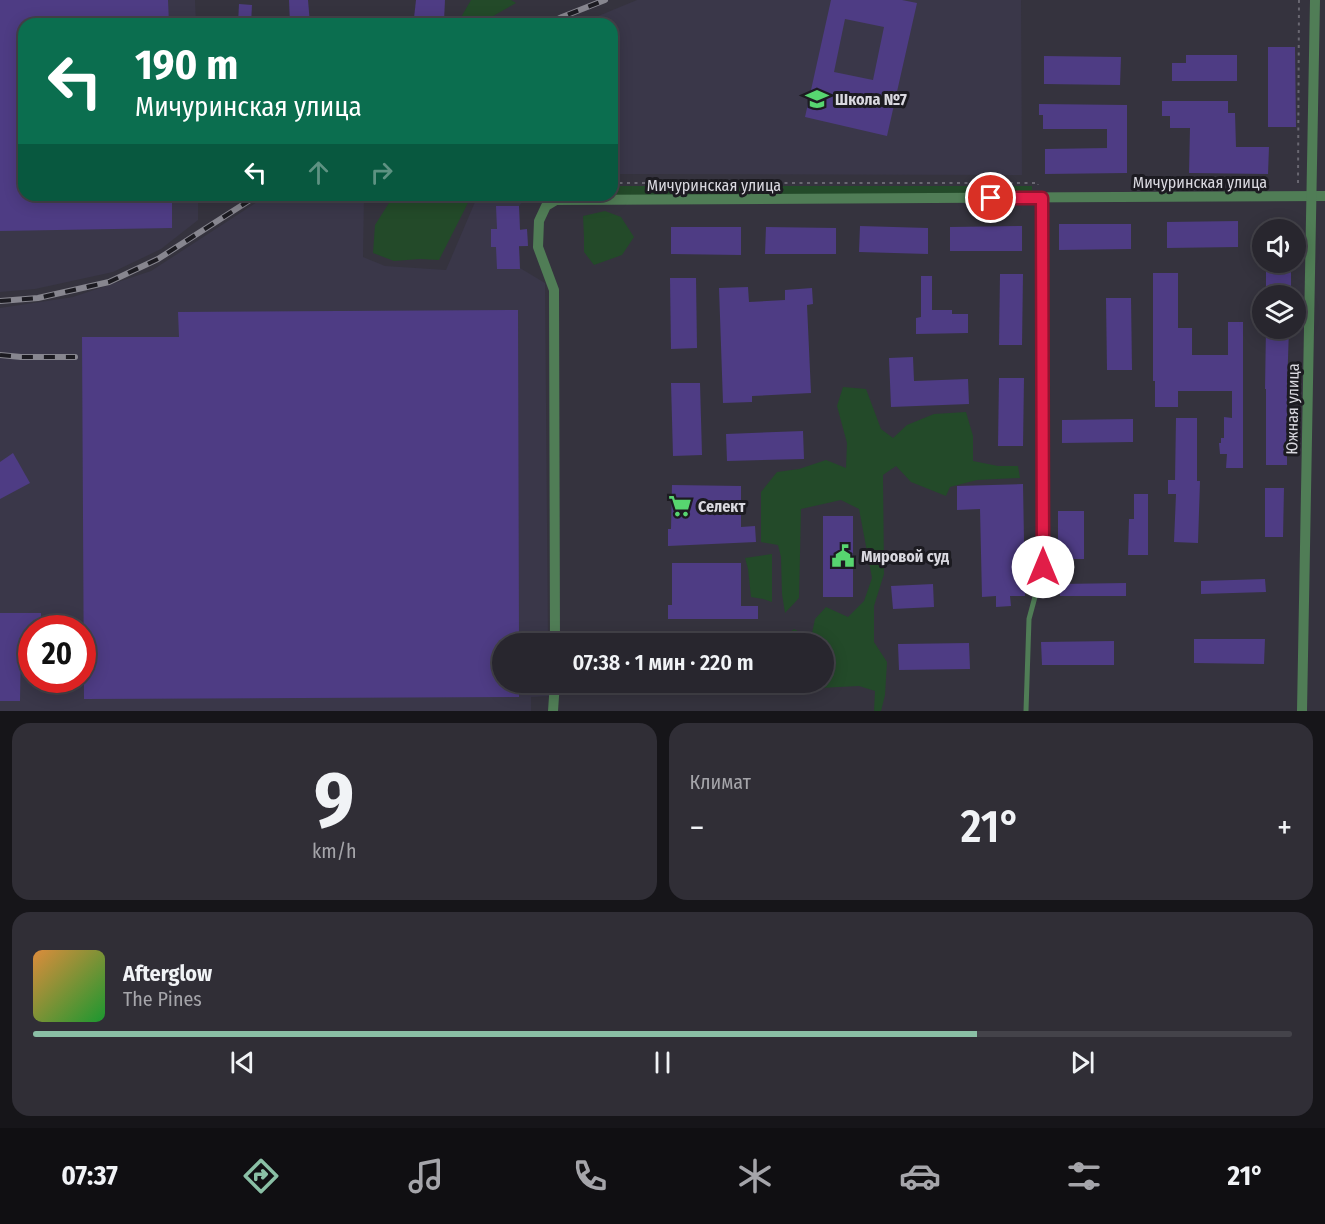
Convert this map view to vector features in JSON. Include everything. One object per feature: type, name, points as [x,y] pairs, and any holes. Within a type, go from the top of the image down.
[{"type":"street","name":"Южная улица","points":[[1302,711],[1315,0]]},
{"type":"street","name":"Мичуринская улица","points":[[618,199],[1325,196]]},
{"type":"street","name":"Мичуринская улица","points":[[554,201],[546,206],[539,221],[538,247],[554,290],[555,633]]},
{"type":"street","points":[[553,711],[554,693]]},
{"type":"lane","points":[[1026,711],[1029,619],[1043,567],[1040,196]]},
{"type":"path","points":[[1298,190],[1299,0]]},
{"type":"path","points":[[618,183],[1038,183],[1040,196]]},
{"type":"shaded area","points":[[0,0],[195,0],[196,18],[18,18],[18,201],[198,201],[198,220],[161,249],[113,272],[35,289],[0,292]]},
{"type":"shaded area","name":"Школа №7","points":[[637,0],[1021,0],[1022,175],[618,174],[618,18],[594,18]]},
{"type":"shaded area","points":[[259,201],[364,201],[363,257],[385,266],[446,270],[475,201],[524,201],[519,206],[520,229],[527,229],[528,246],[519,247],[520,268],[545,283],[548,633],[492,633],[492,693],[549,693],[549,696],[531,697],[531,711],[0,711],[0,308],[73,297],[151,271]]},
{"type":"green space","points":[[471,0],[511,0],[516,3],[490,18],[460,18]]},
{"type":"green space","points":[[618,186],[1032,186],[1032,194],[618,195]]},
{"type":"green space","points":[[390,201],[469,201],[439,260],[394,261],[373,253],[375,225]]},
{"type":"green space","points":[[605,211],[621,217],[634,237],[622,255],[594,265],[584,252],[583,216]]},
{"type":"green space","points":[[843,387],[866,389],[881,429],[893,438],[907,425],[934,414],[966,412],[973,436],[973,461],[998,466],[1018,466],[1020,478],[977,480],[950,487],[946,496],[911,482],[896,466],[883,475],[884,574],[874,606],[874,642],[887,662],[885,695],[881,711],[874,711],[875,691],[859,686],[834,687],[834,633],[812,633],[815,619],[826,607],[848,617],[864,601],[872,578],[859,509],[841,500],[801,509],[799,598],[785,613],[778,545],[761,542],[761,492],[777,472],[799,469],[826,460],[846,468],[847,443],[837,406]]},
{"type":"green space","points":[[772,554],[772,602],[751,597],[745,558]]},
{"type":"green space","points":[[794,629],[802,633],[789,633]]},
{"type":"building","points":[[0,0],[168,0],[169,18],[18,18],[18,201],[172,201],[172,228],[0,231]]},
{"type":"building","points":[[289,0],[308,0],[310,18],[290,18]]},
{"type":"building","points":[[416,0],[445,0],[444,18],[414,18]]},
{"type":"building","points":[[831,0],[902,0],[917,3],[887,136],[805,117]],"holes":[[[845,19],[884,27],[873,80],[834,72]]]},
{"type":"building","points":[[239,4],[252,5],[251,18],[238,18]]},
{"type":"building","points":[[1268,47],[1295,47],[1296,127],[1268,127]]},
{"type":"building","points":[[1186,55],[1237,55],[1237,81],[1172,81],[1172,63],[1186,63]]},
{"type":"building","points":[[1044,56],[1121,57],[1120,85],[1044,84]]},
{"type":"building","points":[[1162,101],[1228,101],[1228,113],[1235,113],[1236,147],[1269,147],[1268,174],[1189,173],[1190,128],[1170,128],[1170,116],[1162,116]]},
{"type":"building","points":[[1039,104],[1127,105],[1127,173],[1045,174],[1045,149],[1107,148],[1107,129],[1043,129],[1043,115],[1039,115]]},
{"type":"building","points":[[496,206],[519,206],[520,230],[527,229],[528,246],[519,246],[520,269],[497,269],[496,247],[491,247],[491,229],[497,229]]},
{"type":"building","points":[[1238,221],[1238,247],[1167,248],[1167,222]]},
{"type":"building","points":[[1059,224],[1131,224],[1131,249],[1059,250]]},
{"type":"building","points":[[860,226],[928,228],[928,254],[859,252]]},
{"type":"building","points":[[1022,226],[1022,251],[950,251],[950,227]]},
{"type":"building","points":[[671,227],[741,227],[741,255],[671,254]]},
{"type":"building","points":[[766,227],[836,228],[836,254],[765,254]]},
{"type":"building","points":[[1153,273],[1178,273],[1178,328],[1192,328],[1192,355],[1228,355],[1228,322],[1243,322],[1243,468],[1226,468],[1227,454],[1220,454],[1219,443],[1221,443],[1221,438],[1224,438],[1224,417],[1232,418],[1232,391],[1178,391],[1178,407],[1155,407]]},
{"type":"building","points":[[1266,273],[1291,273],[1291,285],[1266,285]]},
{"type":"building","points":[[1000,274],[1023,274],[1022,345],[999,345]]},
{"type":"building","points":[[921,276],[932,276],[932,310],[952,310],[952,314],[968,314],[968,333],[916,334],[916,318],[921,317]]},
{"type":"building","points":[[670,278],[696,278],[697,348],[671,349]]},
{"type":"building","points":[[748,287],[749,302],[785,300],[785,290],[812,288],[813,304],[807,305],[811,393],[752,396],[752,402],[723,403],[719,288]]},
{"type":"building","points":[[1106,298],[1131,298],[1132,370],[1107,370]]},
{"type":"building","points":[[518,310],[519,633],[492,633],[492,693],[519,693],[519,697],[84,699],[84,693],[96,693],[96,615],[84,615],[82,337],[179,337],[178,312]]},
{"type":"building","points":[[1266,339],[1289,339],[1287,465],[1266,465]]},
{"type":"building","points":[[913,357],[914,381],[968,379],[969,404],[891,407],[889,358]]},
{"type":"building","points":[[999,378],[1024,378],[1023,446],[998,446]]},
{"type":"building","points":[[671,383],[700,383],[702,455],[673,456]]},
{"type":"building","points":[[1176,418],[1197,418],[1197,481],[1200,481],[1198,543],[1174,542],[1176,494],[1168,494],[1168,480],[1175,480]]},
{"type":"building","points":[[1133,419],[1133,442],[1062,443],[1062,420]]},
{"type":"building","points":[[803,431],[804,459],[727,461],[726,434]]},
{"type":"building","points":[[13,453],[30,483],[0,499],[0,462]]},
{"type":"building","points":[[1023,484],[1025,596],[1010,596],[1011,606],[996,607],[996,596],[982,597],[980,509],[957,510],[957,486]]},
{"type":"building","points":[[672,485],[741,486],[741,527],[755,526],[756,542],[668,546],[668,529],[671,529]]},
{"type":"building","points":[[1265,488],[1284,488],[1283,537],[1265,537]]},
{"type":"building","points":[[1134,494],[1148,494],[1148,555],[1128,555],[1129,519],[1134,519]]},
{"type":"building","points":[[1058,511],[1084,511],[1084,559],[1058,559]]},
{"type":"building","points":[[823,516],[853,516],[853,597],[823,597]]},
{"type":"building","points":[[672,563],[741,563],[741,606],[758,606],[758,619],[668,619],[668,605],[672,605]]},
{"type":"building","points":[[1265,579],[1266,592],[1201,594],[1201,581]]},
{"type":"building","points":[[1126,583],[1126,596],[1060,596],[1060,584]]},
{"type":"building","points":[[933,584],[934,607],[893,609],[891,586]]},
{"type":"building","points":[[0,613],[41,613],[41,615],[18,615],[18,693],[20,693],[20,701],[0,701]]},
{"type":"building","points":[[1194,639],[1265,639],[1264,664],[1194,663]]},
{"type":"building","points":[[1114,641],[1114,665],[1042,665],[1041,642]]},
{"type":"building","points":[[969,643],[970,669],[899,670],[898,644]]},
{"type":"railway","points":[[560,18],[605,0]]},
{"type":"railway","points":[[0,301],[38,298],[109,282],[158,259],[249,201]]},
{"type":"railway","points":[[0,355],[75,357]]},
{"type":"place","name":"Школа №7","points":[[817,99]]},
{"type":"place","name":"Селект","points":[[680,506]]},
{"type":"place","name":"Мировой суд","points":[[843,556]]},
{"type":"route","points":[[991,198],[1042,198],[1043,567]]}]
